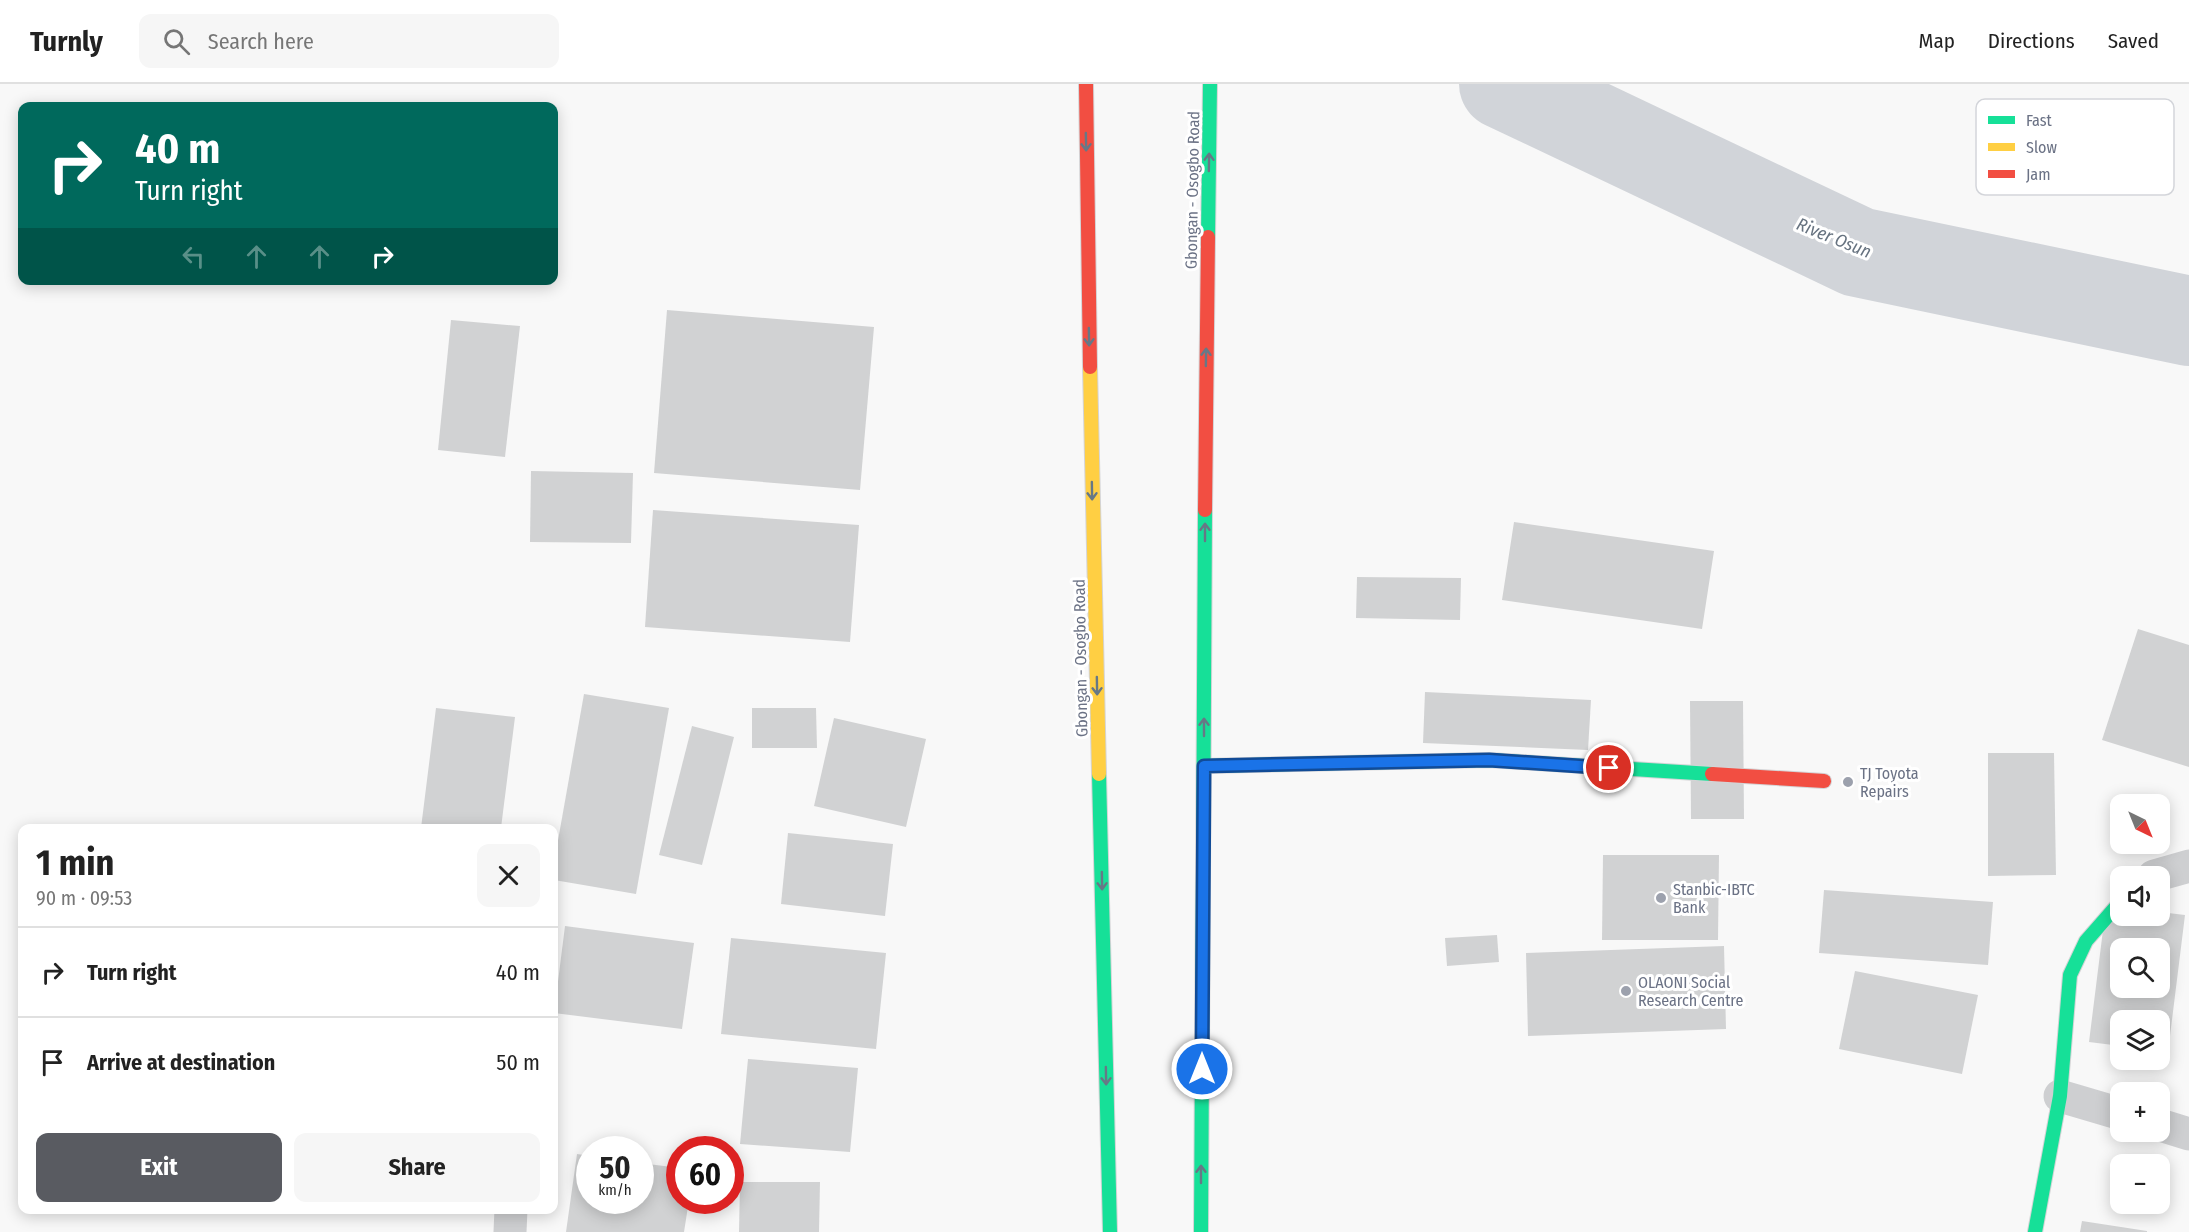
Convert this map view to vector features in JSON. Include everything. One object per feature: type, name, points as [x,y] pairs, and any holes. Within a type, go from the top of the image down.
[{"type":"main road","name":"Gbongan - Osogbo Road","points":[[1086,84],[1091,432],[1110,1232]]},
{"type":"main road","name":"Gbongan - Osogbo Road","points":[[1201,1232],[1205,415],[1210,84]]},
{"type":"main road","points":[[1204,766],[1489,760],[1824,781]]},
{"type":"main road","points":[[2036,1232],[2060,1096],[2070,975],[2086,941],[2110,914]]},
{"type":"street","points":[[2170,871],[2189,866]]},
{"type":"street","points":[[2060,1096],[2110,1111]]},
{"type":"street","points":[[2170,1128],[2189,1134]]},
{"type":"street","points":[[510,1232],[511,1214]]},
{"type":"building","points":[[667,310],[874,327],[860,490],[654,473]]},
{"type":"building","points":[[451,320],[520,326],[505,457],[438,450]]},
{"type":"building","points":[[531,471],[633,473],[631,543],[530,542]]},
{"type":"building","points":[[653,510],[859,525],[850,642],[645,627]]},
{"type":"building","points":[[1514,522],[1714,551],[1702,629],[1502,600]]},
{"type":"building","points":[[1357,577],[1461,578],[1460,620],[1356,618]]},
{"type":"building","points":[[2138,629],[2189,645],[2189,767],[2102,740]]},
{"type":"building","points":[[1425,692],[1591,700],[1588,750],[1423,743]]},
{"type":"building","points":[[584,694],[669,708],[636,894],[558,881],[558,840]]},
{"type":"building","points":[[1690,701],[1743,701],[1744,819],[1691,819]]},
{"type":"building","points":[[436,708],[515,717],[502,824],[422,824]]},
{"type":"building","points":[[752,708],[816,708],[817,748],[752,748]]},
{"type":"building","points":[[834,718],[926,739],[906,827],[814,806]]},
{"type":"building","points":[[692,726],[734,737],[702,865],[659,855]]},
{"type":"building","points":[[1988,753],[2054,753],[2056,875],[1988,876]]},
{"type":"building","points":[[788,833],[893,844],[885,916],[781,904]]},
{"type":"building","name":"Stanbic-IBTC Bank","points":[[1603,855],[1719,855],[1718,940],[1602,940]]},
{"type":"building","points":[[1824,890],[1993,902],[1988,965],[1819,953]]},
{"type":"building","points":[[2106,906],[2110,908],[2110,926],[2170,926],[2170,913],[2185,915],[2170,1036],[2170,1010],[2110,1010],[2110,1045],[2089,1042]]},
{"type":"building","points":[[565,926],[694,943],[682,1029],[558,1014],[558,981]]},
{"type":"building","points":[[1497,935],[1499,962],[1447,966],[1445,938]]},
{"type":"building","points":[[731,938],[886,953],[876,1049],[721,1034]]},
{"type":"building","name":"OLAONI Social Research Centre","points":[[1724,946],[1726,1029],[1528,1036],[1526,953]]},
{"type":"building","points":[[1855,971],[1978,995],[1962,1074],[1839,1049]]},
{"type":"building","points":[[748,1059],[858,1068],[850,1152],[744,1144],[744,1136],[741,1136]]},
{"type":"building","points":[[576,1161],[576,1214],[654,1214],[654,1165],[666,1166],[666,1214],[687,1214],[684,1232],[566,1232]]},
{"type":"building","points":[[744,1182],[820,1182],[819,1232],[739,1232],[739,1214],[744,1214]]},
{"type":"building","points":[[2082,1221],[2147,1231],[2147,1232],[2080,1232]]},
{"type":"waterway","name":"River Osun","points":[[1504,84],[1858,252],[2189,321]]},
{"type":"traffic: fast","points":[[1208,237],[1210,84]]},
{"type":"traffic: fast","points":[[1201,1232],[1205,510]]},
{"type":"traffic: fast","points":[[1204,766],[1489,760],[1712,774]]},
{"type":"traffic: fast","points":[[1099,774],[1110,1232]]},
{"type":"traffic: fast","points":[[2035,1232],[2060,1096],[2070,975],[2086,941],[2110,914]]},
{"type":"traffic: slow","points":[[1090,367],[1099,774]]},
{"type":"traffic: jam","points":[[1086,84],[1090,367]]},
{"type":"traffic: jam","points":[[1205,510],[1208,237]]},
{"type":"traffic: jam","points":[[1712,774],[1824,781]]},
{"type":"place","name":"TJ Toyota Repairs","points":[[1848,782]]},
{"type":"place","name":"Stanbic-IBTC Bank","points":[[1661,898]]},
{"type":"place","name":"OLAONI Social Research Centre","points":[[1626,991]]},
{"type":"route","points":[[1202,1069],[1204,766],[1489,760],[1609,768]]}]
